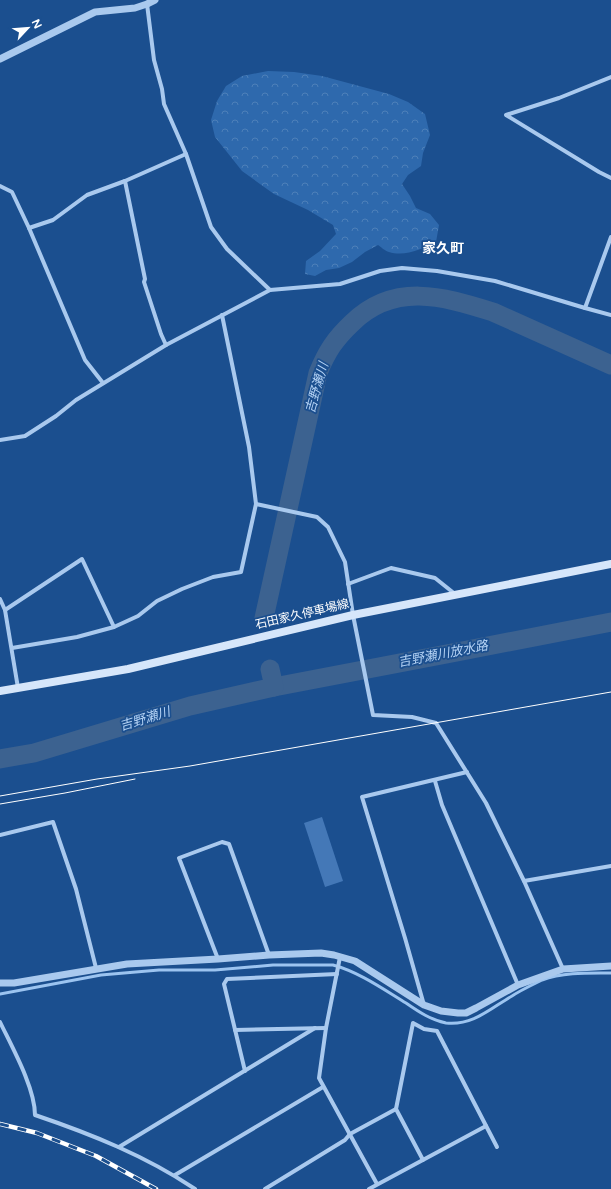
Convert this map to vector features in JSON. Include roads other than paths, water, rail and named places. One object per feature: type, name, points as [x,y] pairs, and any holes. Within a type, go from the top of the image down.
[{"type":"main road","name":"石田家久停車場線","points":[[0,691],[128,669],[353,615],[611,564]]},
{"type":"street","points":[[0,59],[95,12],[136,8],[155,0]]},
{"type":"street","points":[[147,4],[154,60],[162,89],[164,104],[186,154],[211,227],[227,249],[270,290]]},
{"type":"street","points":[[611,77],[559,98],[506,115],[611,178]]},
{"type":"street","points":[[29,228],[53,220],[87,195],[125,181],[186,154]]},
{"type":"street","points":[[125,181],[145,279],[144,282],[166,345]]},
{"type":"street","points":[[0,186],[12,192],[29,228],[85,360],[103,383]]},
{"type":"street","points":[[585,308],[611,237]]},
{"type":"street","points":[[0,440],[25,436],[56,416],[76,400],[166,345],[270,290],[340,284],[380,271],[402,268],[437,271],[495,281],[611,315]]},
{"type":"street","points":[[12,648],[77,637],[114,627],[138,616],[157,601],[182,589],[212,577],[241,572],[256,504],[249,447],[222,315]]},
{"type":"street","points":[[256,504],[317,517],[328,527],[344,562],[357,639],[373,715],[412,717],[436,723],[486,803],[524,881],[564,969]]},
{"type":"street","points":[[5,610],[82,559],[114,627]]},
{"type":"street","points":[[348,584],[391,568],[435,578],[455,594]]},
{"type":"street","points":[[0,599],[5,610],[18,688]]},
{"type":"street","points":[[424,1005],[362,797],[435,781],[467,772]]},
{"type":"street","points":[[435,781],[442,805],[518,985]]},
{"type":"street","points":[[0,835],[53,822],[76,889],[96,968]]},
{"type":"street","points":[[218,959],[179,858],[222,842],[230,844],[269,955]]},
{"type":"street","points":[[524,881],[611,866]]},
{"type":"street","points":[[0,983],[14,983],[96,968],[135,963],[315,953],[328,954],[340,959],[355,961],[424,1005],[440,1011],[466,1013],[518,985],[564,969],[611,966]]},
{"type":"street","points":[[340,959],[326,1028],[319,1078],[377,1184]]},
{"type":"street","points":[[245,1071],[224,984],[227,979],[337,972]]},
{"type":"street","points":[[0,1022],[28,1083],[35,1106],[35,1115],[119,1147],[175,1175],[195,1189]]},
{"type":"street","points":[[423,1160],[396,1109],[413,1023],[424,1029],[437,1031],[497,1147]]},
{"type":"street","points":[[119,1147],[315,1028]]},
{"type":"street","points":[[235,1030],[326,1028]]},
{"type":"street","points":[[175,1175],[323,1087]]},
{"type":"street","points":[[265,1189],[345,1140],[350,1134],[396,1109]]},
{"type":"street","points":[[369,1189],[486,1126]]},
{"type":"waterway","name":"吉野瀬川","points":[[264,618],[318,373],[328,352],[336,340],[352,323],[368,310],[385,302],[402,297],[419,296],[455,301],[493,312],[611,365]]},
{"type":"waterway","name":"吉野瀬川放水路","points":[[274,687],[611,622]]},
{"type":"waterway","name":"吉野瀬川","points":[[0,759],[34,753],[190,706],[274,687],[270,669]]},
{"type":"waterway","points":[[0,994],[101,975],[159,970],[215,970],[273,965],[333,965],[371,981],[430,1018],[446,1023],[456,1023],[473,1019],[519,992],[550,977],[567,974],[611,973]]},
{"type":"tram line","points":[[0,796],[97,779],[190,766],[611,692]]},
{"type":"tram line","points":[[0,804],[135,779]]},
{"type":"railway","points":[[0,1124],[37,1133],[96,1156],[156,1189]]},
{"type":"district","name":"家久町","points":[[443,248]]}]
